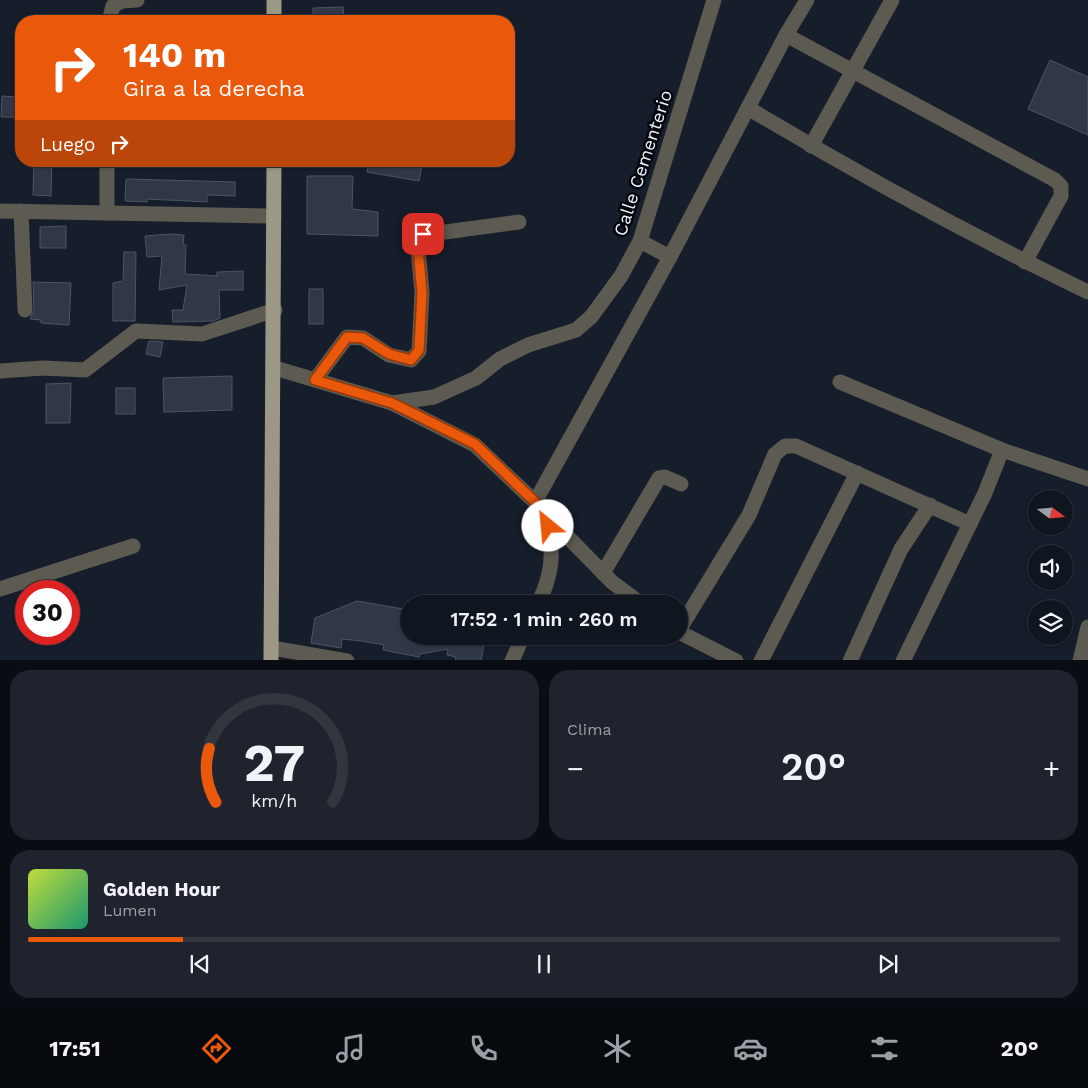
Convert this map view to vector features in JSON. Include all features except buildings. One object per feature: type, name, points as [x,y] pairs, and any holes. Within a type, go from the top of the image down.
[{"type":"main road","points":[[274,0],[274,15]]},
{"type":"main road","points":[[271,654],[275,368],[274,167]]},
{"type":"street","points":[[111,15],[113,6],[122,1],[137,0]]},
{"type":"street","name":"Calle Cementerio","points":[[392,403],[434,397],[476,378],[500,359],[528,345],[576,330],[591,317],[621,276],[640,241],[714,0]]},
{"type":"street","points":[[535,502],[670,257],[786,35],[807,0]]},
{"type":"street","points":[[811,146],[892,0]]},
{"type":"street","points":[[786,35],[1055,180],[1062,186],[1061,196],[1025,262]]},
{"type":"street","points":[[748,108],[811,146],[1025,262],[1088,292]]},
{"type":"street","points":[[107,167],[107,212]]},
{"type":"street","points":[[0,211],[274,216]]},
{"type":"street","points":[[21,211],[25,310]]},
{"type":"street","points":[[315,380],[347,337],[363,338],[389,354],[411,360],[419,350],[422,293],[418,248],[423,234],[519,222]]},
{"type":"street","points":[[640,241],[670,257]]},
{"type":"street","points":[[0,371],[43,368],[85,370],[136,331],[202,334],[275,310]]},
{"type":"street","points":[[275,368],[392,403],[475,444],[535,502],[548,526],[552,562],[541,595]]},
{"type":"street","points":[[840,382],[1002,450],[1088,479]]},
{"type":"street","points":[[688,616],[749,515],[775,454],[785,446],[796,446],[970,524]]},
{"type":"street","points":[[904,660],[985,493],[1002,450]]},
{"type":"street","points":[[761,660],[857,473]]},
{"type":"street","points":[[604,573],[660,478],[665,477],[681,484]]},
{"type":"street","points":[[850,660],[901,549],[930,505]]},
{"type":"street","points":[[548,526],[560,529],[604,573],[630,595]]},
{"type":"street","points":[[0,588],[133,546]]},
{"type":"street","points":[[1080,660],[1087,635]]},
{"type":"street","points":[[688,636],[736,660]]},
{"type":"street","points":[[512,660],[519,645]]},
{"type":"street","points":[[271,654],[347,660]]},
{"type":"route","points":[[423,234],[418,248],[422,293],[419,350],[411,360],[389,354],[363,338],[347,337],[315,380],[392,403],[475,444],[535,502],[548,526]]}]
